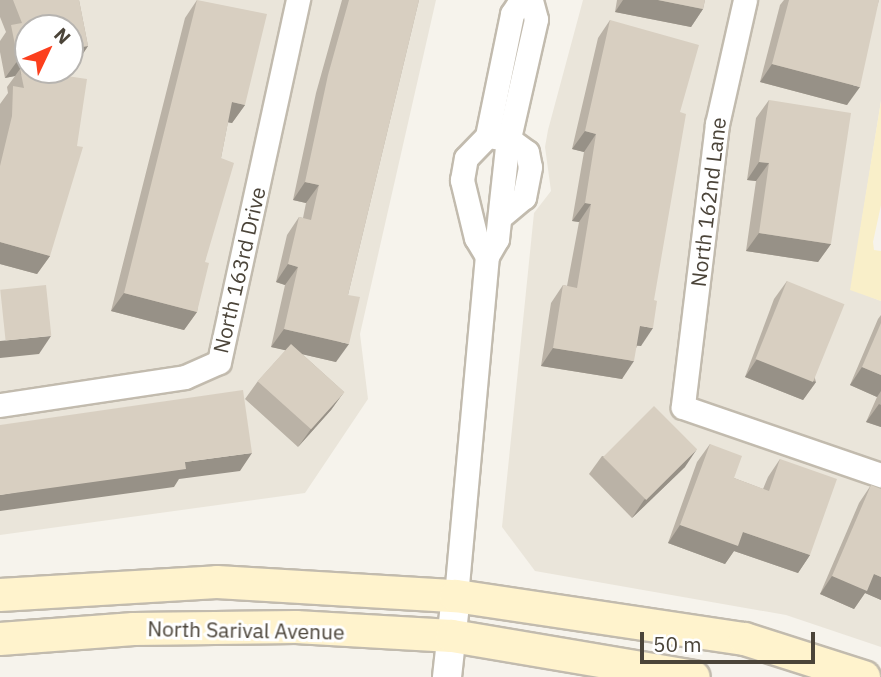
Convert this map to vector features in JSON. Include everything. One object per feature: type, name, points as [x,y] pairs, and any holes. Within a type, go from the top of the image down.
[{"type":"main road","name":"North Sarival Avenue","points":[[0,595],[217,582],[456,596],[745,639],[864,677]]},
{"type":"main road","name":"North Sarival Avenue","points":[[0,639],[216,627],[452,636],[694,677]]},
{"type":"street","name":"North 163rd Drive","points":[[0,405],[185,377],[219,362],[298,0]]},
{"type":"street","points":[[498,137],[500,76],[512,14],[521,0]]},
{"type":"street","points":[[487,256],[476,238],[462,180],[466,158],[498,137],[525,80],[536,19],[531,0]]},
{"type":"street","name":"North 162nd Lane","points":[[745,0],[717,124],[683,407],[881,475]]},
{"type":"street","points":[[500,76],[525,80]]},
{"type":"street","points":[[447,677],[487,256],[497,239],[501,216],[524,197],[530,176],[527,152],[498,137]]},
{"type":"shaded area","points":[[0,0],[436,0],[360,334],[368,399],[305,493],[0,535]]},
{"type":"shaded area","points":[[583,0],[881,0],[881,101],[851,289],[881,301],[881,647],[786,615],[535,571],[502,527],[534,213],[551,191],[545,147]]},
{"type":"sand","points":[[881,101],[881,205],[873,242],[874,250],[881,251],[881,301],[850,290]]},
{"type":"building","points":[[13,0],[79,0],[82,14],[18,14]]},
{"type":"building","points":[[197,0],[267,14],[245,105],[232,102],[221,158],[234,163],[205,262],[209,263],[197,312],[124,293]]},
{"type":"building","points":[[349,0],[419,0],[348,295],[360,297],[349,344],[284,329],[298,267],[288,264],[299,217],[311,220],[319,185],[305,182],[328,75]]},
{"type":"building","points":[[658,0],[705,0],[703,9]]},
{"type":"building","points":[[789,0],[879,0],[860,87],[772,64]]},
{"type":"building","points":[[610,20],[699,45],[680,112],[686,114],[654,300],[657,301],[653,328],[640,326],[634,361],[553,348],[563,285],[577,288],[591,204],[585,203],[596,134],[585,131]]},
{"type":"building","points":[[84,26],[88,46],[84,47]]},
{"type":"building","points":[[84,79],[87,79],[77,146],[83,147],[50,256],[0,242],[0,166],[12,116],[13,86],[24,88],[23,84],[84,84]]},
{"type":"building","points":[[769,100],[851,113],[831,244],[759,233],[769,163],[759,162]]},
{"type":"building","points":[[787,281],[844,304],[813,382],[756,359]]},
{"type":"building","points":[[46,285],[51,336],[6,341],[0,290]]},
{"type":"building","points":[[881,323],[881,375],[862,367]]},
{"type":"building","points":[[291,344],[345,392],[311,429],[258,381]]},
{"type":"building","points":[[243,390],[252,453],[185,462],[186,469],[0,495],[0,425]]},
{"type":"building","points":[[654,406],[697,449],[646,500],[603,457]]},
{"type":"building","points":[[710,444],[742,456],[734,478],[769,491],[780,459],[837,479],[810,555],[743,532],[738,546],[680,525]]},
{"type":"building","points":[[871,485],[881,489],[881,577],[874,574],[867,591],[832,576]]}]
